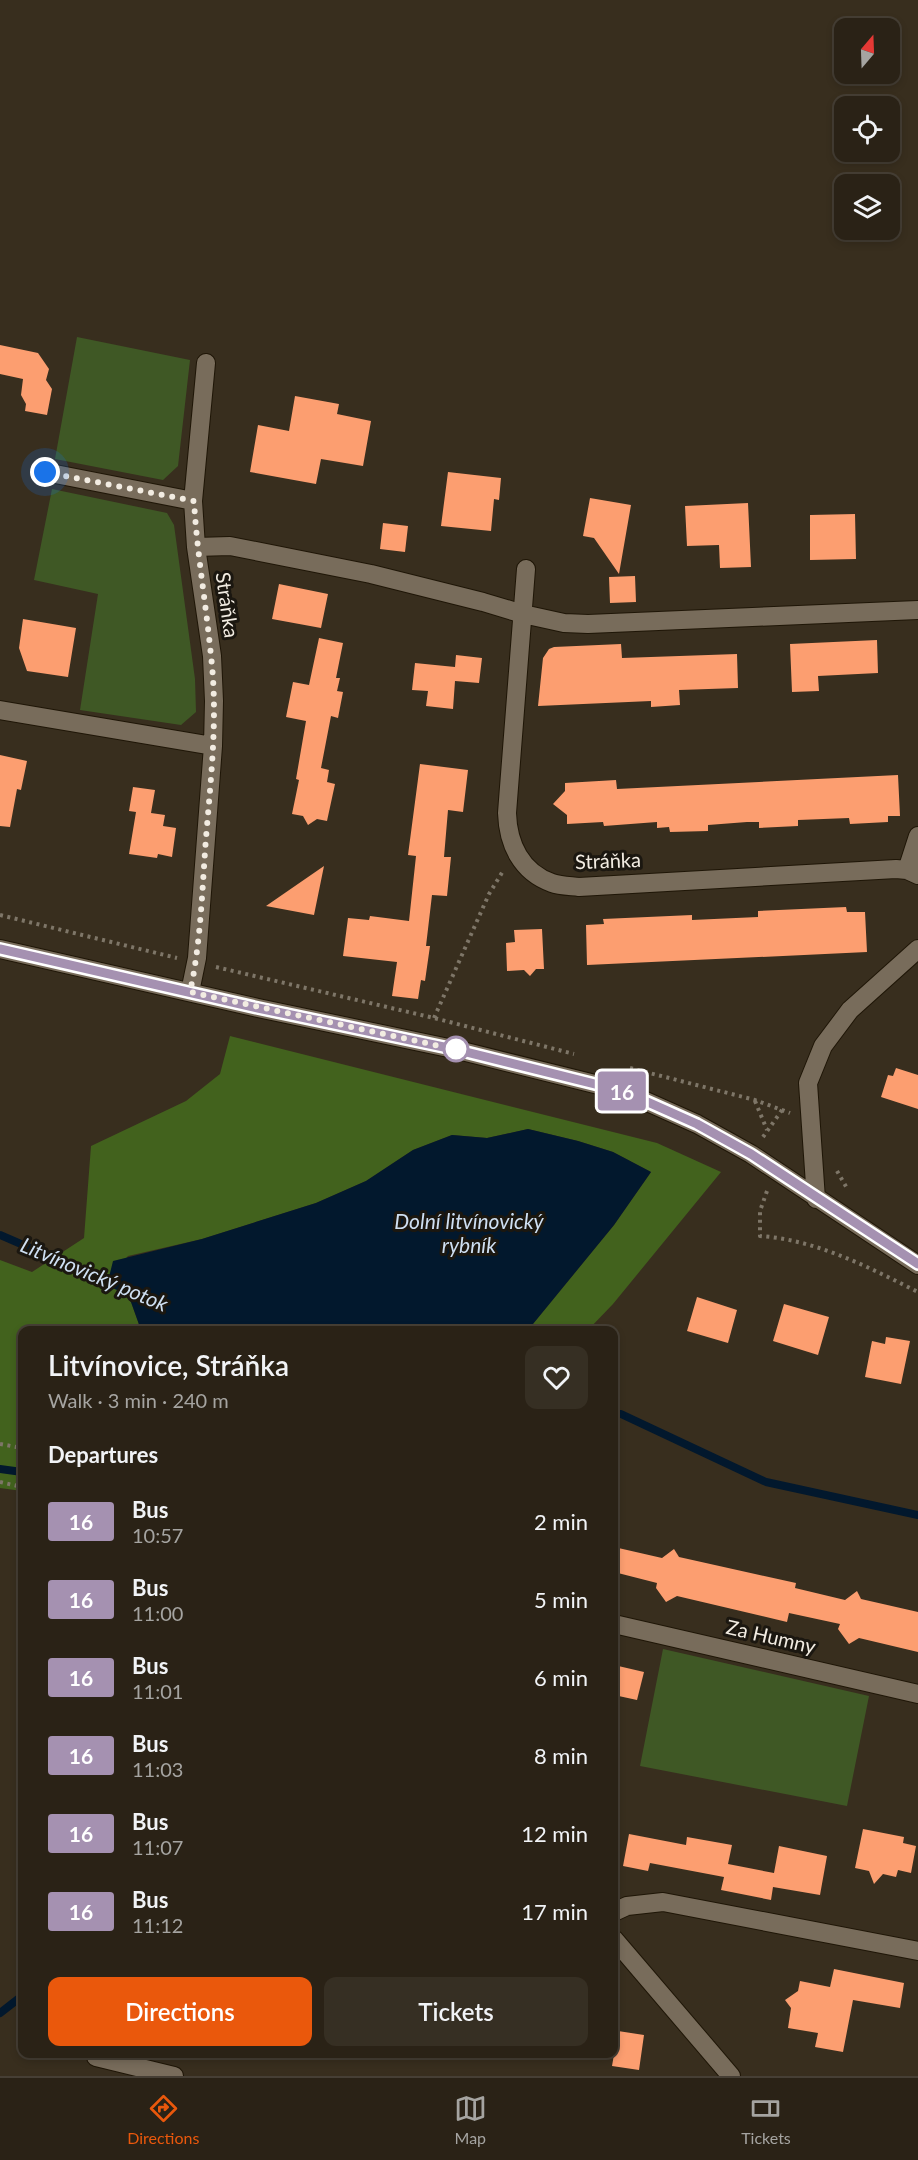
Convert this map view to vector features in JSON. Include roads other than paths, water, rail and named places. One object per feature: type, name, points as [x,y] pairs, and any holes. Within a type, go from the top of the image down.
[{"type":"street","name":"Stráňka","points":[[190,992],[196,963],[213,746],[212,656],[196,547],[194,501],[206,363]]},
{"type":"street","points":[[45,472],[194,501]]},
{"type":"street","name":"Stráňka","points":[[196,547],[230,546],[371,574],[564,623],[588,624],[918,610]]},
{"type":"street","name":"Stráňka","points":[[526,568],[507,830],[516,854],[536,875],[553,884],[579,887],[896,869],[913,872]]},
{"type":"street","points":[[0,710],[213,746]]},
{"type":"street","points":[[913,872],[918,836]]},
{"type":"street","points":[[0,949],[458,1050],[623,1091],[697,1124],[751,1154],[816,1199],[918,1264]]},
{"type":"street","points":[[816,1199],[808,1083],[824,1046],[850,1010],[918,949]]},
{"type":"street","name":"Za Humny","points":[[618,1625],[918,1694]]},
{"type":"street","points":[[618,1909],[627,1906],[663,1902],[918,1952]]},
{"type":"street","points":[[618,1944],[731,2076]]},
{"type":"street","points":[[99,2058],[141,2072],[174,2076]]},
{"type":"water","name":"Dolní litvínovický rybník","points":[[528,1129],[613,1152],[651,1172],[614,1225],[531,1326],[140,1326],[131,1302],[109,1277],[113,1261],[202,1239],[316,1203],[366,1181],[413,1150],[452,1135],[487,1138]]},
{"type":"waterway","name":"Litvínovický potok","points":[[0,1235],[125,1289]]},
{"type":"waterway","name":"Litvínovický potok","points":[[618,1414],[766,1482],[918,1515]]},
{"type":"waterway","name":"Litvínovický potok","points":[[0,1469],[18,1471]]},
{"type":"waterway","points":[[0,2013],[18,1999]]}]
